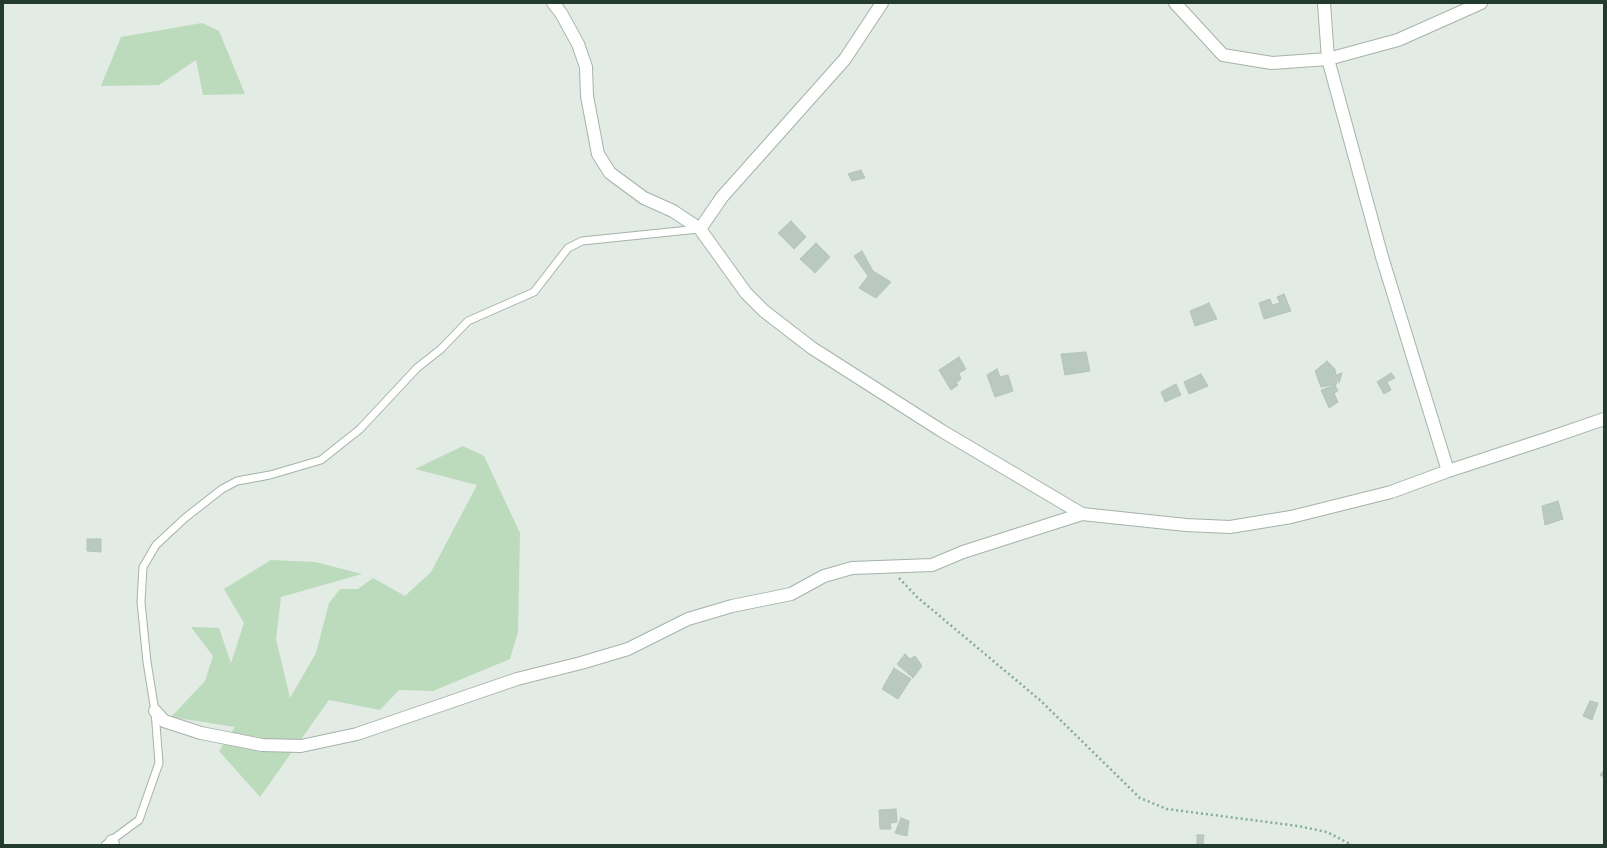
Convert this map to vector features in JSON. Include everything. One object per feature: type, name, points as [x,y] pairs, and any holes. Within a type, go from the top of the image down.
[{"type":"street","points":[[553,3],[561,13],[578,44],[586,67],[587,96],[598,154],[610,173],[644,198],[672,211],[700,229],[746,293],[764,311],[812,348],[942,431],[1082,514]]},
{"type":"street","points":[[700,229],[722,197],[845,59],[882,3]]},
{"type":"street","points":[[1175,3],[1223,55],[1272,63],[1328,59],[1398,40],[1481,3]]},
{"type":"street","points":[[1324,3],[1328,59],[1382,257],[1448,471]]},
{"type":"street","points":[[155,711],[164,721],[201,733],[262,745],[302,746],[356,734],[517,679],[582,663],[628,649],[688,619],[732,606],[791,594],[824,576],[852,568],[932,565],[963,552],[1082,514],[1186,525],[1230,527],[1291,516],[1391,492],[1448,471],[1546,440],[1604,419]]},
{"type":"lane","points":[[110,844],[139,820],[158,764],[155,711],[141,602],[143,567],[156,545],[185,518],[222,489],[237,481],[270,475],[320,460],[360,429],[417,368],[441,349],[468,321],[534,292],[568,248],[582,241],[700,229]]},
{"type":"path","points":[[889,567],[917,597],[1041,701],[1140,798],[1167,808],[1305,827],[1327,832],[1352,845]]},
{"type":"green space","points":[[202,23],[219,31],[245,94],[203,95],[196,60],[159,85],[101,86],[121,37]]},
{"type":"green space","points":[[463,446],[484,456],[520,533],[518,632],[510,659],[433,691],[399,690],[380,710],[329,700],[260,797],[219,751],[235,727],[171,717],[205,681],[213,656],[191,627],[219,628],[231,663],[244,623],[224,589],[271,560],[315,562],[362,574],[281,597],[276,639],[290,698],[316,653],[329,603],[340,589],[358,589],[373,578],[405,596],[431,572],[477,485],[415,469]]},
{"type":"building","points":[[861,170],[865,178],[852,181],[848,174]]},
{"type":"building","points":[[791,221],[806,237],[794,249],[778,233]]},
{"type":"building","points":[[816,243],[830,257],[815,273],[800,259]]},
{"type":"building","points":[[862,251],[873,271],[891,282],[876,298],[859,288],[868,276],[854,256]]},
{"type":"building","points":[[1284,294],[1291,311],[1264,319],[1259,303],[1270,299],[1272,305],[1280,303],[1277,297]]},
{"type":"building","points":[[1209,303],[1217,319],[1195,326],[1190,311]]},
{"type":"building","points":[[1086,352],[1090,371],[1065,375],[1061,354]]},
{"type":"building","points":[[959,357],[966,369],[959,373],[961,379],[956,383],[958,385],[951,390],[939,370]]},
{"type":"building","points":[[1327,361],[1335,369],[1337,384],[1321,387],[1315,371]]},
{"type":"building","points":[[997,369],[1000,377],[1008,375],[1013,391],[995,397],[987,375]]},
{"type":"building","points":[[1342,373],[1339,383],[1336,375]]},
{"type":"building","points":[[1391,373],[1395,378],[1387,382],[1391,390],[1384,394],[1377,382]]},
{"type":"building","points":[[1201,374],[1208,386],[1189,394],[1184,382]]},
{"type":"building","points":[[1176,384],[1181,395],[1165,402],[1161,392]]},
{"type":"building","points":[[1335,385],[1338,391],[1334,393],[1338,402],[1329,408],[1321,390]]},
{"type":"building","points":[[1558,501],[1563,519],[1545,525],[1542,506]]},
{"type":"building","points":[[87,539],[101,539],[101,552],[87,551]]},
{"type":"building","points":[[905,654],[910,659],[915,656],[922,666],[913,678],[897,664]]},
{"type":"building","points":[[894,668],[911,679],[898,699],[882,689]]},
{"type":"building","points":[[1590,701],[1598,703],[1592,720],[1583,716]]},
{"type":"building","points":[[1604,770],[1604,777],[1600,775]]},
{"type":"building","points":[[896,809],[897,822],[890,823],[891,829],[880,829],[879,810]]},
{"type":"building","points":[[901,818],[909,821],[907,836],[895,833]]},
{"type":"building","points":[[1197,835],[1204,835],[1203,845],[1197,845]]}]
